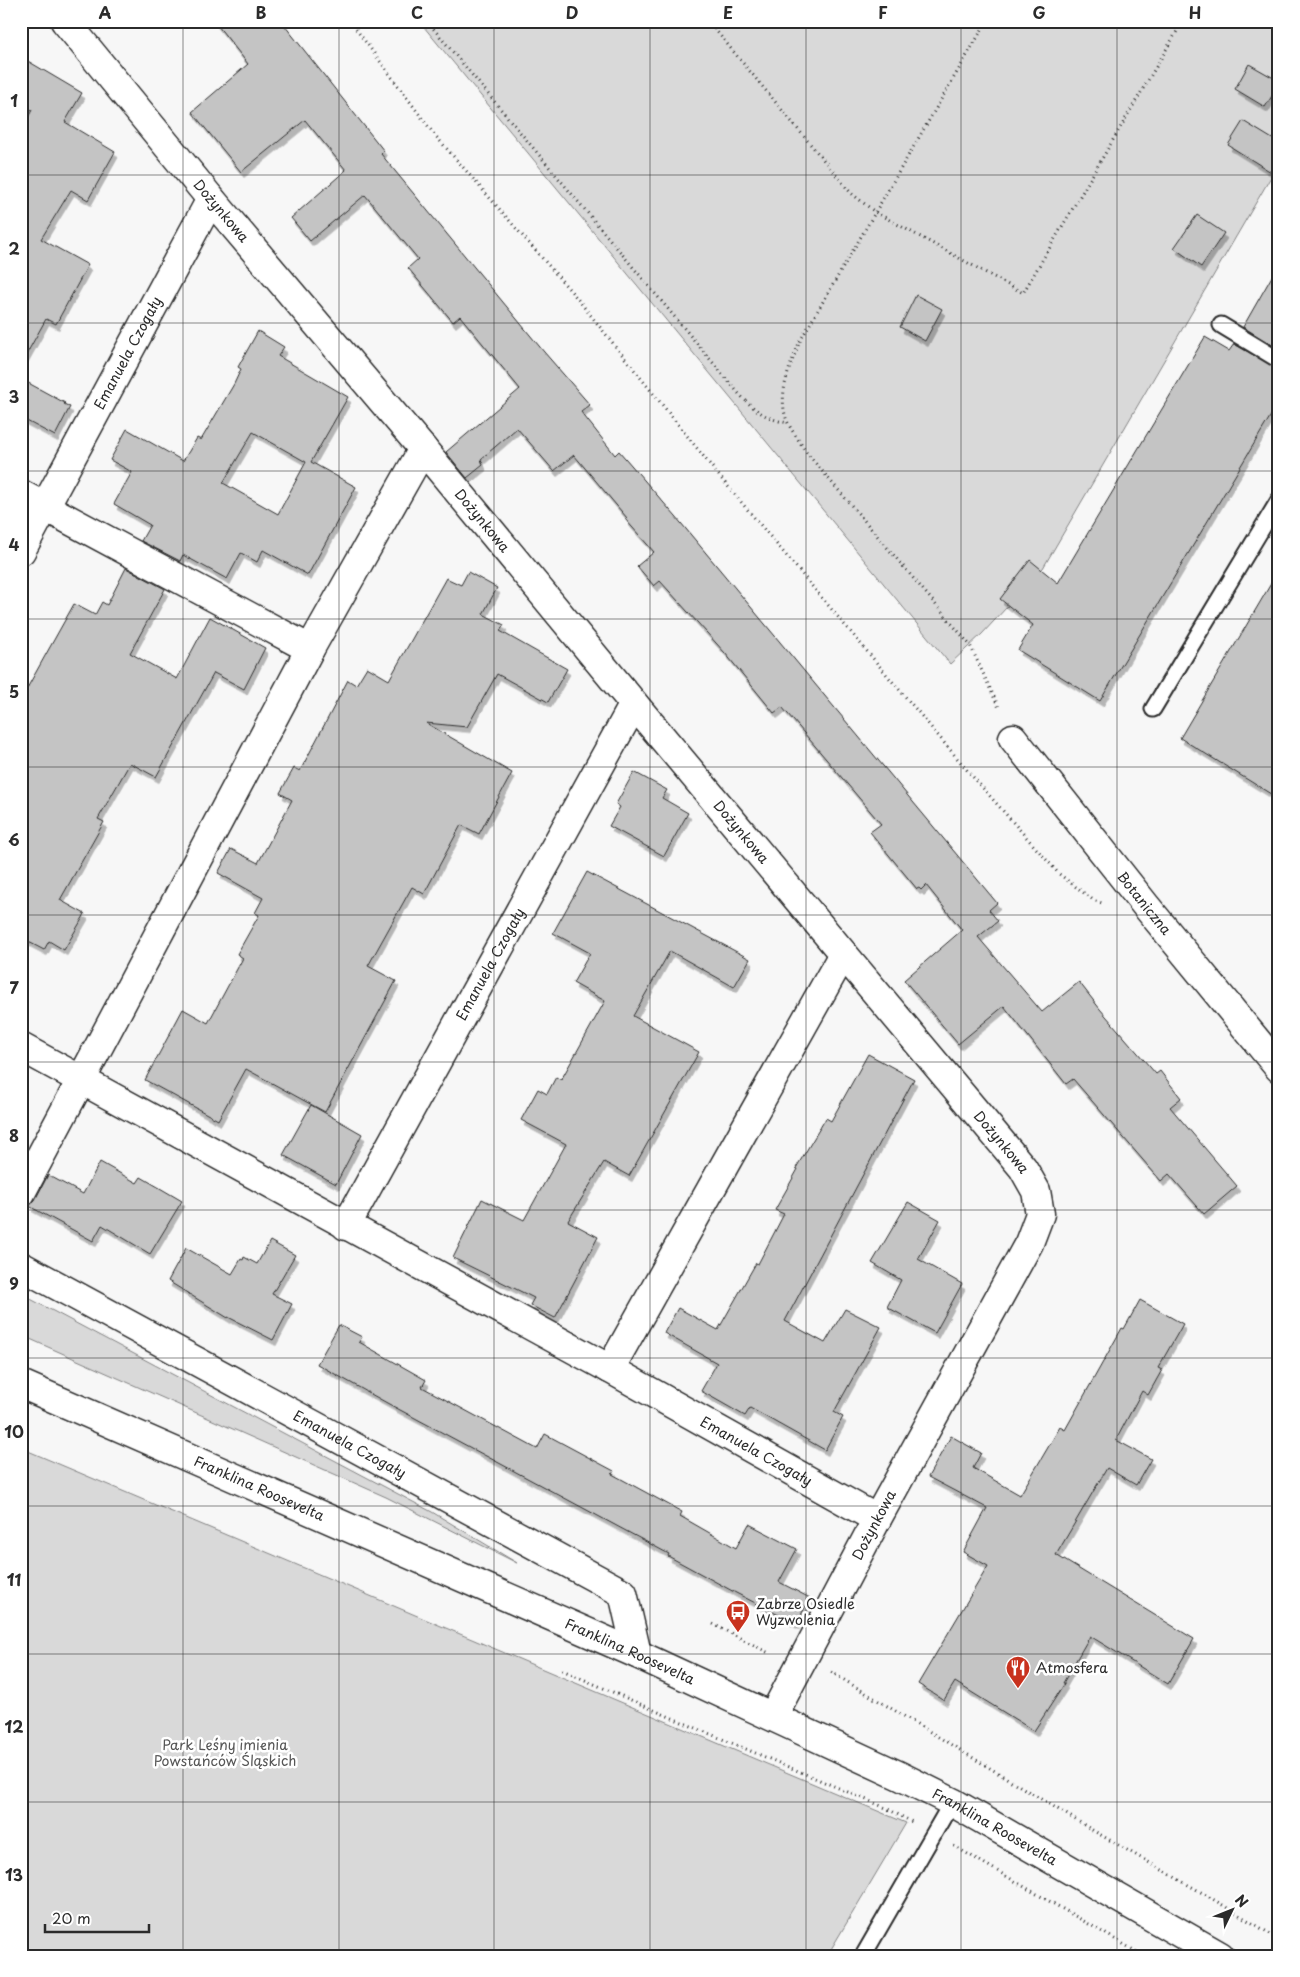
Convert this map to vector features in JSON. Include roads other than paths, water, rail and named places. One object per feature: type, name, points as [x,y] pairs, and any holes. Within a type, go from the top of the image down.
[{"type":"street","name":"Dożynkowa","points":[[65,21],[211,199],[423,449],[634,704],[1024,1168],[1036,1191],[1040,1214],[1029,1243],[877,1519],[773,1716]]},
{"type":"street","name":"Emanuela Czogały","points":[[21,551],[211,199]]},
{"type":"street","points":[[21,1192],[310,649],[423,449]]},
{"type":"street","points":[[21,494],[310,649]]},
{"type":"street","name":"Emanuela Czogały","points":[[346,1226],[634,704]]},
{"type":"street","name":"Botaniczna","points":[[1013,738],[1146,906],[1279,1068]]},
{"type":"street","points":[[610,1368],[843,954]]},
{"type":"street","name":"Emanuela Czogały","points":[[21,1047],[346,1226],[610,1368],[877,1519]]},
{"type":"street","name":"Emanuela Czogały","points":[[21,1266],[623,1593],[637,1654]]},
{"type":"street","name":"Franklina Roosevelta","points":[[21,1384],[637,1654],[773,1716],[952,1802],[1220,1956]]},
{"type":"lane","points":[[1221,325],[1279,360]]},
{"type":"lane","points":[[1153,709],[1279,500]]},
{"type":"lane","points":[[863,1956],[952,1802]]},
{"type":"place","name":"Zabrze Osiedle Wyzwolenia","points":[[738,1633]]},
{"type":"place","name":"Atmosfera","points":[[1018,1689]]},
{"type":"park label","name":"Park Leśny imienia Powstańców Śląskich","points":[[225,1754]]}]
